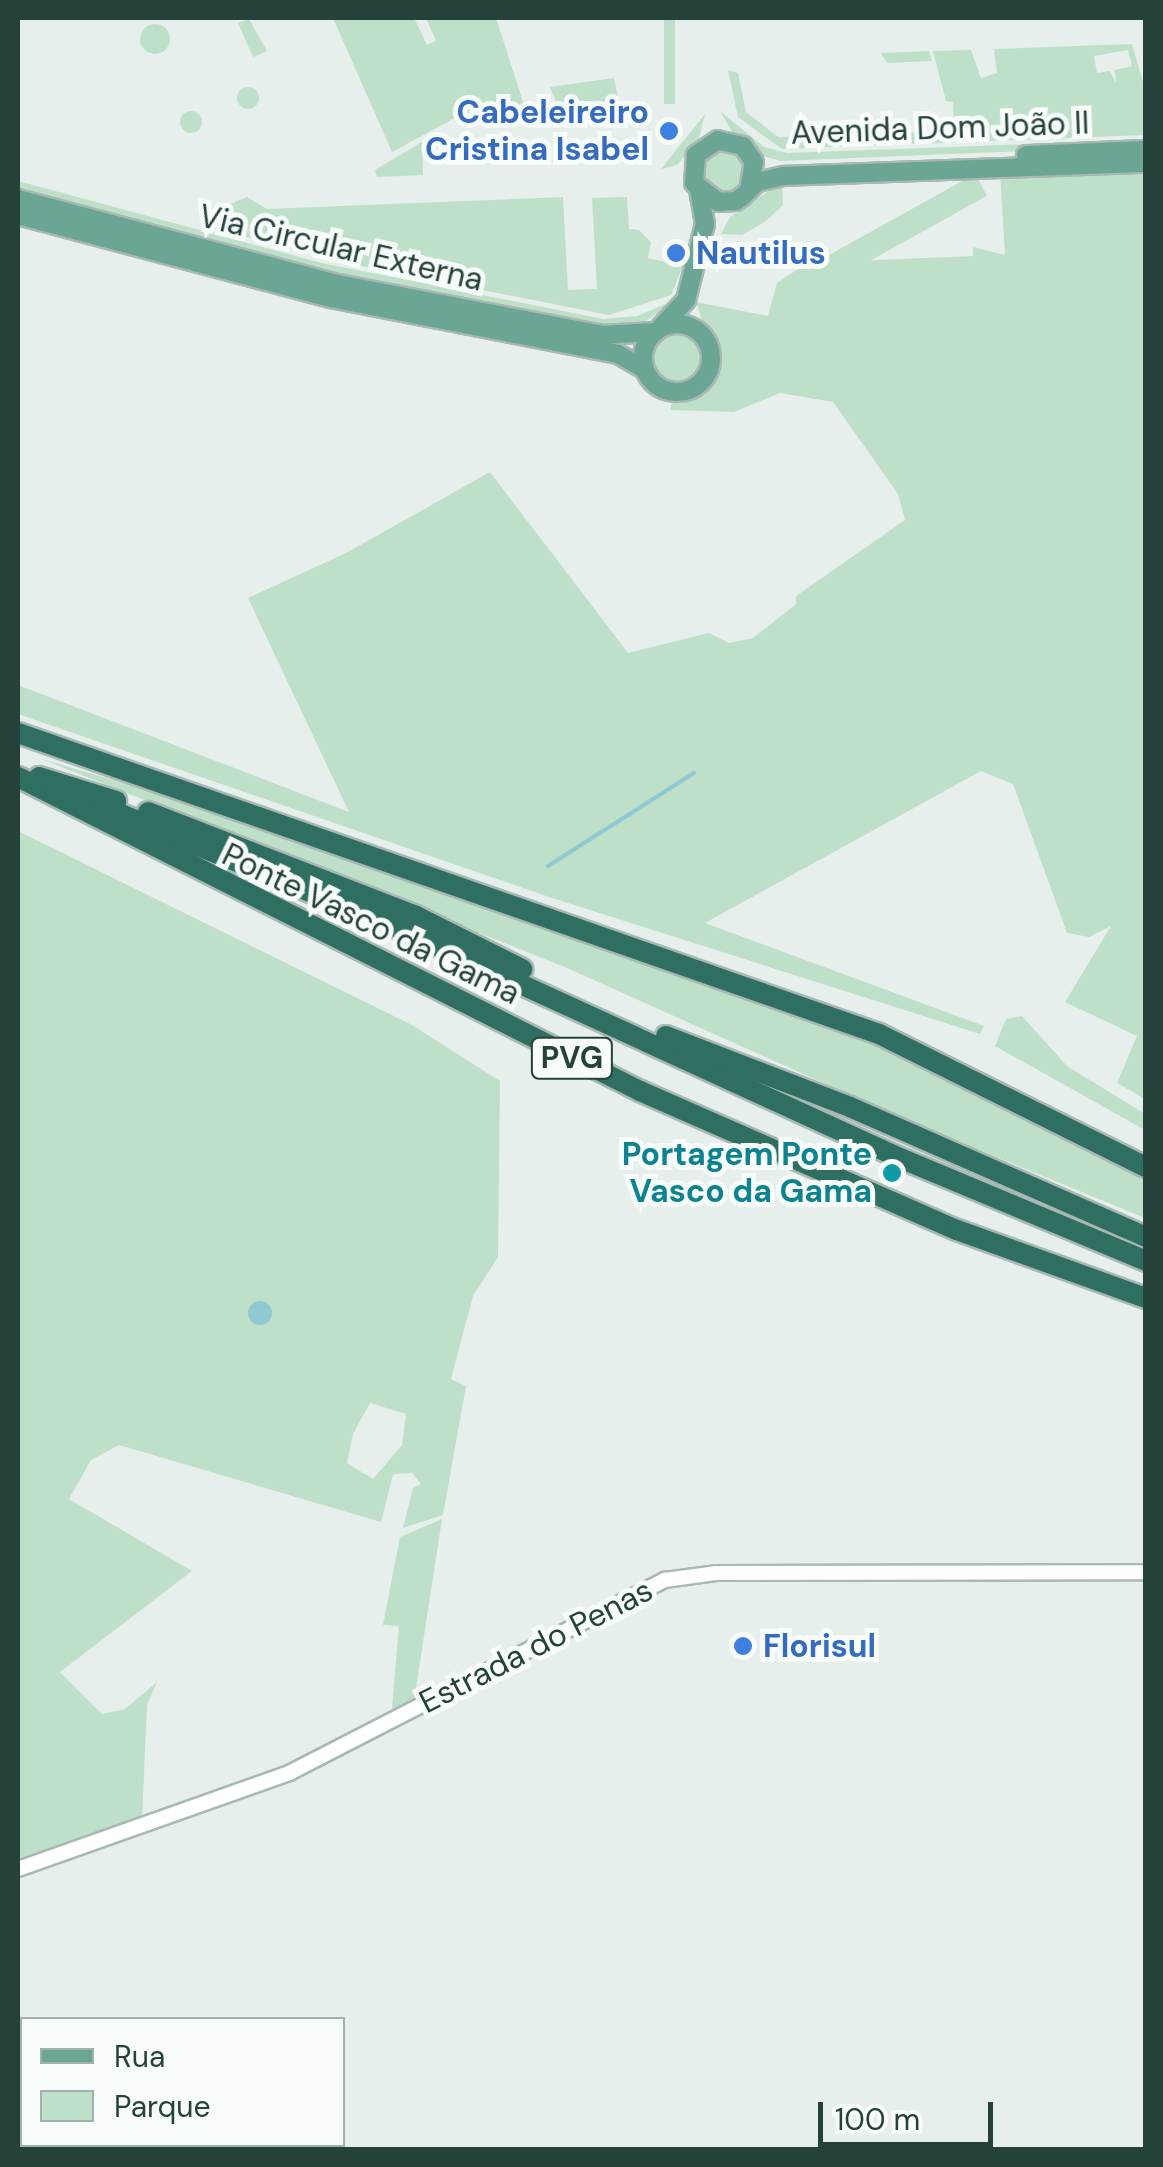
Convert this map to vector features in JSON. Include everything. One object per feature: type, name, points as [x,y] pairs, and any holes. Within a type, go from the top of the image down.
[{"type":"highway","name":"Ponte Vasco da Gama","points":[[18,733],[878,1034],[1146,1167]]},
{"type":"highway","name":"Ponte Vasco da Gama","points":[[18,774],[173,820],[416,916],[608,1011],[850,1107],[1146,1237]]},
{"type":"highway","name":"Ponte Vasco da Gama","points":[[18,774],[415,935],[900,1158],[1146,1260]]},
{"type":"highway","name":"Ponte Vasco da Gama","points":[[18,774],[640,1091],[957,1230],[1146,1298]]},
{"type":"main road","points":[[727,139],[743,146],[754,162],[742,195],[716,222],[696,302],[712,361],[696,387],[665,390],[644,369],[644,349],[686,300],[705,224],[692,173],[702,148],[727,139]]},
{"type":"main road","name":"Avenida Dom João II","points":[[743,146],[762,162],[789,166],[1146,150]]},
{"type":"main road","name":"Avenida Dom João II","points":[[742,195],[784,176],[1146,163]]},
{"type":"main road","points":[[699,190],[718,202],[742,195]]},
{"type":"main road","name":"Via Circular Externa","points":[[18,199],[333,283],[602,335],[657,330]]},
{"type":"main road","name":"Via Circular Externa","points":[[18,215],[330,298],[618,354],[644,369]]},
{"type":"main road","points":[[657,330],[683,324],[703,334]]},
{"type":"street","name":"Estrada do Penas","points":[[18,1869],[289,1773],[665,1580],[716,1573],[1146,1572]]},
{"type":"green space","points":[[333,18],[414,18],[427,45],[436,41],[426,18],[496,18],[527,114],[464,113],[392,152]]},
{"type":"green space","points":[[664,18],[675,18],[675,104],[664,104]]},
{"type":"green space","points":[[249,19],[267,51],[253,57],[238,23]]},
{"type":"green space","points":[[155,24],[166,28],[170,39],[166,50],[155,54],[144,50],[140,39],[144,28]]},
{"type":"green space","points":[[1132,44],[1145,89],[1145,135],[782,149],[738,117],[728,70],[738,73],[746,112],[778,137],[954,131],[953,102],[946,101],[933,51],[971,50],[981,78],[997,73],[994,49]],"holes":[[[1128,50],[1132,66],[1115,70],[1116,83],[1110,71],[1097,73],[1094,56]]]},
{"type":"green space","points":[[929,51],[932,61],[887,63],[881,53]]},
{"type":"green space","points":[[614,78],[619,104],[558,106],[550,87]]},
{"type":"green space","points":[[248,87],[256,90],[256,106],[248,109],[240,106],[237,98],[240,90]]},
{"type":"green space","points":[[187,111],[195,111],[202,122],[195,133],[187,133],[180,126],[180,118]]},
{"type":"green space","points":[[720,111],[764,147],[787,153],[1145,140],[1145,146],[781,161],[763,156],[732,132]]},
{"type":"green space","points":[[705,114],[698,142],[677,165],[661,169]]},
{"type":"green space","points":[[422,142],[423,175],[377,177],[375,170]]},
{"type":"green space","points":[[724,150],[740,156],[746,172],[740,188],[724,194],[708,188],[702,172],[708,156]]},
{"type":"green space","points":[[1145,166],[1145,1099],[1117,1083],[1137,1036],[1065,1002],[1111,926],[1089,937],[1067,933],[1013,784],[981,771],[705,923],[984,1026],[980,1034],[549,897],[18,714],[18,685],[349,812],[248,598],[346,553],[490,472],[628,653],[709,633],[729,643],[753,638],[796,604],[796,596],[905,520],[898,494],[833,402],[780,393],[734,412],[670,410],[674,392],[696,387],[710,370],[712,351],[696,302],[768,316],[777,283],[807,263],[973,256],[973,247],[1005,255],[1000,173]]},
{"type":"green space","points":[[975,174],[987,196],[824,287],[811,265]]},
{"type":"green space","points":[[18,181],[322,263],[603,319],[637,316],[675,300],[645,322],[601,328],[354,280],[18,190]]},
{"type":"green space","points":[[782,182],[783,205],[766,221],[742,235],[721,234],[730,217]]},
{"type":"green space","points":[[247,197],[267,209],[563,197],[568,290],[597,289],[592,198],[627,197],[629,229],[639,230],[651,242],[648,258],[683,266],[671,295],[609,315],[335,261],[202,225],[216,210]]},
{"type":"green space","points":[[675,333],[693,340],[700,358],[693,376],[675,383],[657,376],[650,358],[657,340]]},
{"type":"green space","points":[[39,758],[223,813],[868,1037],[1145,1170],[1145,1218],[899,1117],[567,968]]},
{"type":"green space","points":[[18,831],[412,1025],[500,1081],[498,1257],[473,1296],[451,1379],[466,1386],[443,1515],[403,1528],[413,1488],[421,1484],[412,1473],[393,1474],[381,1522],[119,1445],[91,1460],[69,1499],[192,1571],[60,1672],[102,1714],[125,1709],[157,1682],[147,1705],[142,1821],[18,1862]],"holes":[[[370,1403],[406,1414],[402,1445],[373,1479],[347,1463],[353,1434]]]},
{"type":"green space","points":[[1022,1016],[1067,1066],[1145,1114],[1145,1130],[995,1046],[1006,1019]]},
{"type":"green space","points":[[442,1519],[414,1701],[392,1709],[399,1626],[383,1625],[400,1537]]},
{"type":"water","points":[[260,1301],[272,1313],[260,1325],[248,1313]]},
{"type":"waterway","points":[[548,866],[694,773]]},
{"type":"place","name":"Cabeleireiro Cristina Isabel","points":[[669,131]]},
{"type":"place","name":"Nautilus","points":[[676,253]]},
{"type":"place","name":"Portagem Ponte Vasco da Gama","points":[[892,1173]]},
{"type":"place","name":"Florisul","points":[[743,1646]]}]
